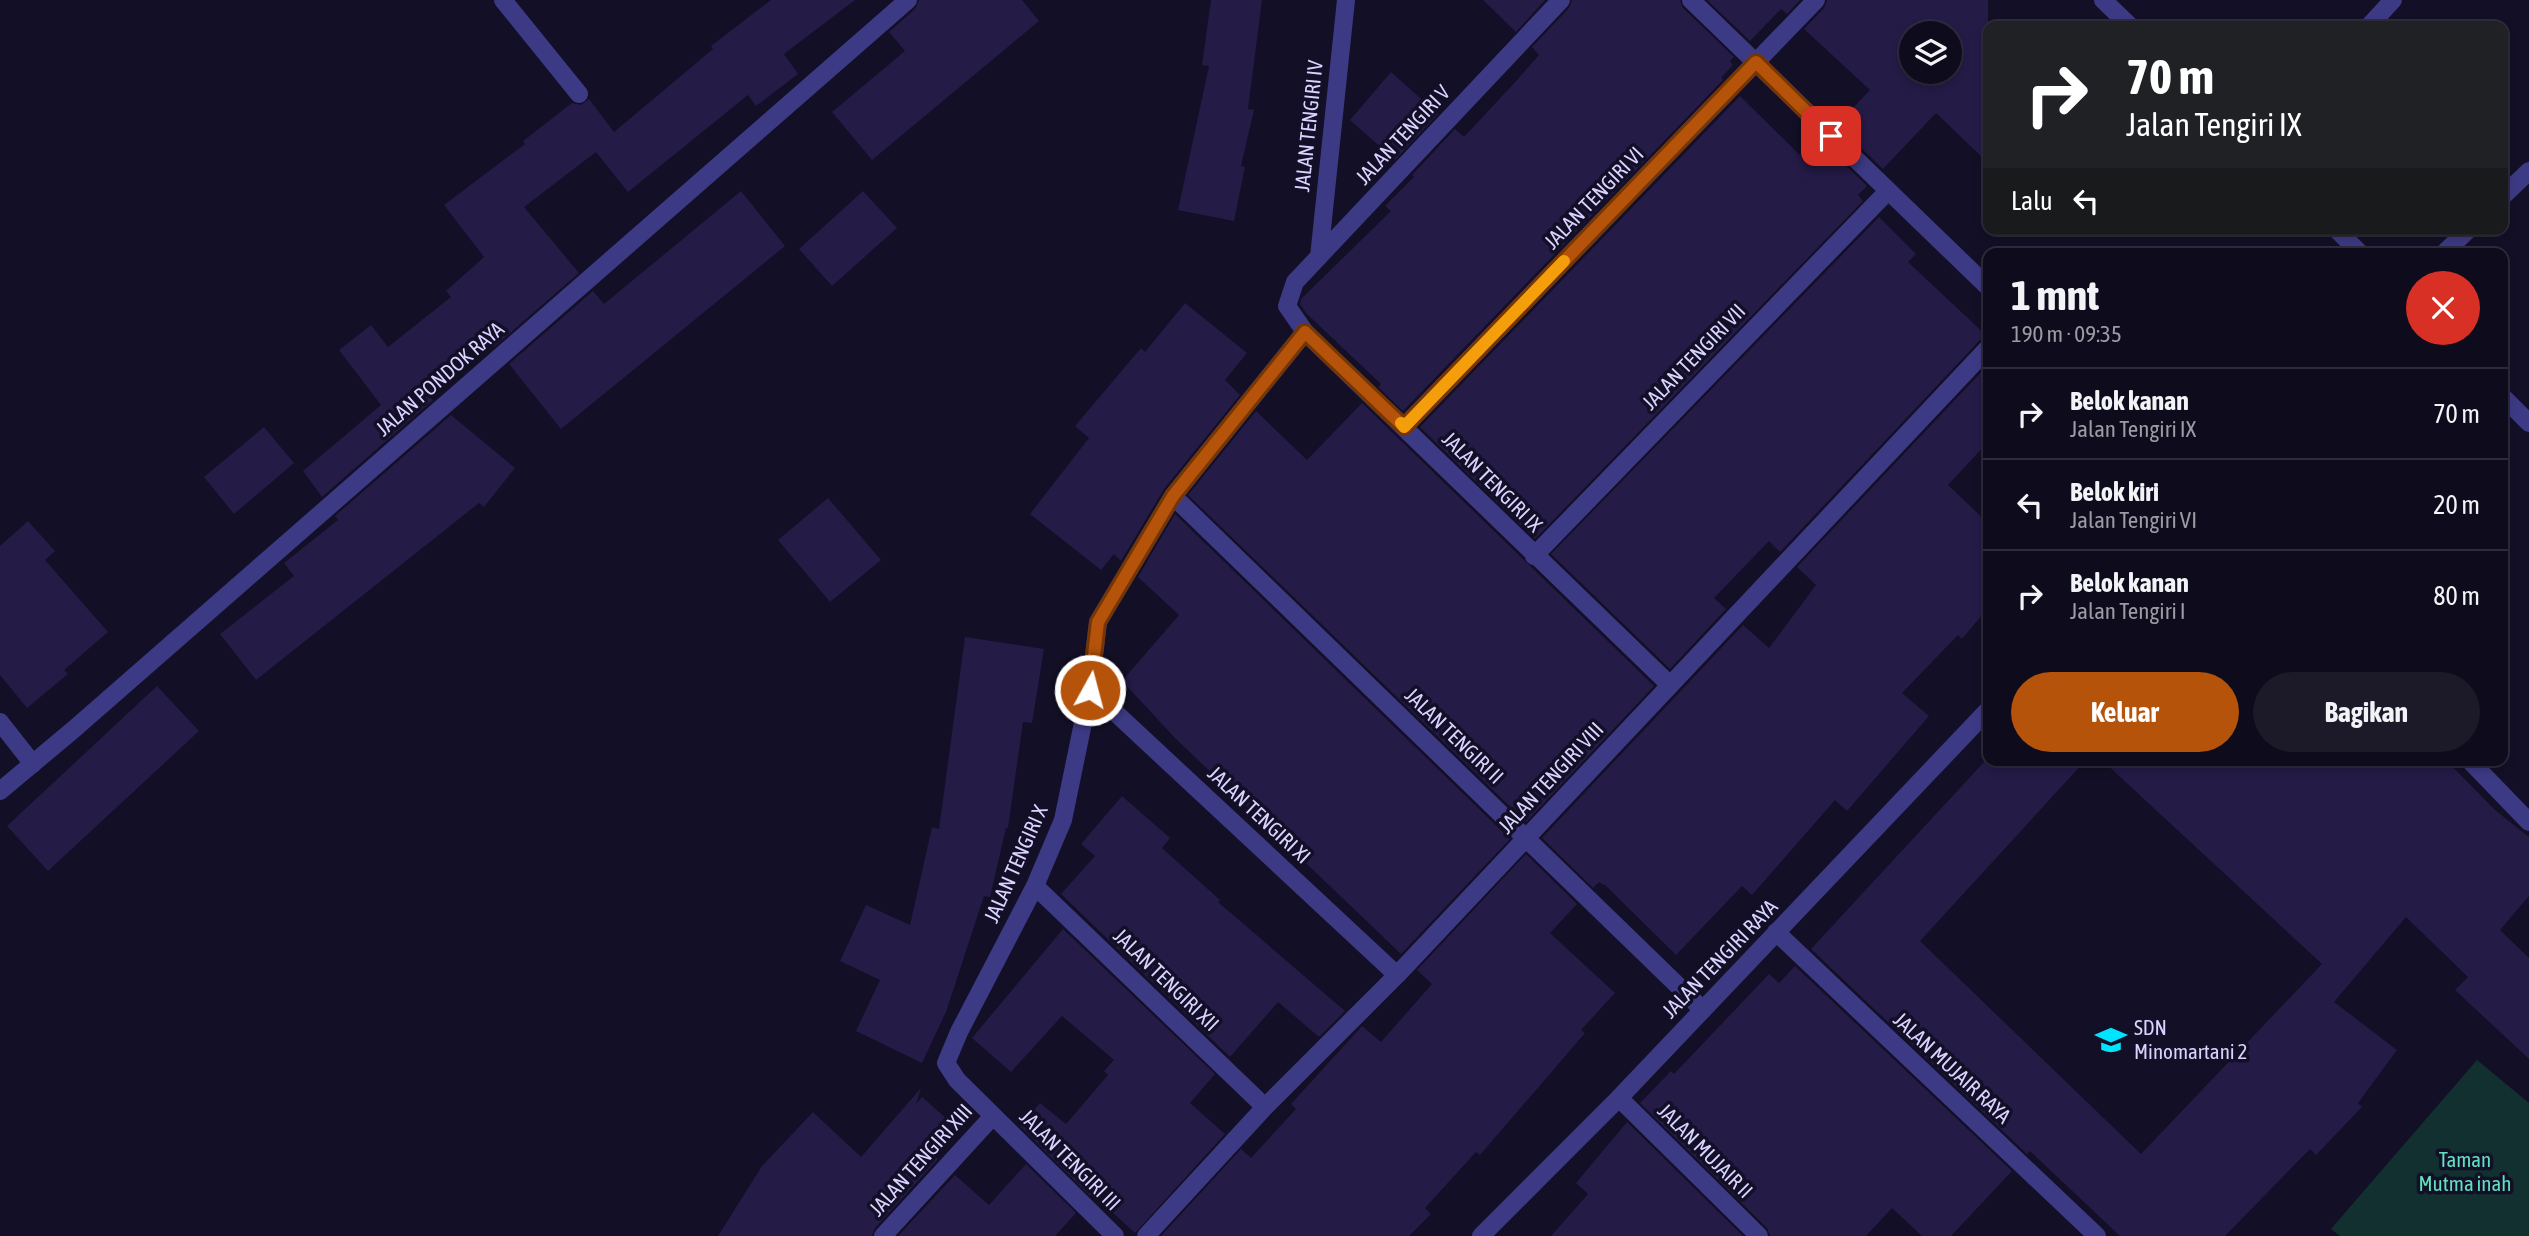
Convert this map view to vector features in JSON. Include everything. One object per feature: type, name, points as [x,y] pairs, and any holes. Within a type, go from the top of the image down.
[{"type":"street","points":[[503,0],[579,94]]},
{"type":"street","name":"JALAN PONDOK RAYA","points":[[0,791],[908,0]]},
{"type":"street","name":"JALAN TENGIRI IV","points":[[1319,257],[1346,0]]},
{"type":"street","name":"JALAN TENGIRI V","points":[[1287,306],[1295,282],[1561,0]]},
{"type":"street","points":[[1692,0],[1983,283]]},
{"type":"street","name":"JALAN TENGIRI VI","points":[[1404,427],[1816,0]]},
{"type":"street","points":[[2103,0],[2125,21]]},
{"type":"street","points":[[2374,21],[2393,0]]},
{"type":"street","points":[[2508,191],[2529,171]]},
{"type":"street","name":"JALAN TENGIRI VII","points":[[1534,555],[1888,191]]},
{"type":"street","points":[[2342,235],[2355,248]]},
{"type":"street","points":[[2449,248],[2463,235]]},
{"type":"street","name":"JALAN TENGIRI IX","points":[[1287,306],[1305,332],[1670,685]]},
{"type":"street","name":"JALAN TENGIRI X","points":[[993,1116],[957,1080],[946,1063],[959,1032],[1035,886],[1063,820],[1090,690],[1098,622],[1173,496],[1305,332]]},
{"type":"street","name":"JALAN TENGIRI VIII","points":[[1146,1236],[1265,1107],[1397,975],[1983,353]]},
{"type":"street","points":[[2508,402],[2529,423]]},
{"type":"street","name":"JALAN TENGIRI II","points":[[1173,496],[1703,1010]]},
{"type":"street","name":"JALAN TENGIRI XI","points":[[1090,690],[1397,975]]},
{"type":"street","name":"JALAN TENGIRI RAYA","points":[[1481,1236],[1619,1098],[1983,715]]},
{"type":"street","points":[[0,722],[33,764]]},
{"type":"street","points":[[2475,766],[2529,822]]},
{"type":"street","name":"JALAN TENGIRI XII","points":[[1035,886],[1265,1107]]},
{"type":"street","name":"JALAN MUJAIR RAYA","points":[[1776,932],[2097,1236]]},
{"type":"street","name":"JALAN MUJAIR II","points":[[1619,1098],[1759,1236]]},
{"type":"street","name":"JALAN TENGIRI XIII","points":[[883,1236],[993,1116]]},
{"type":"street","name":"JALAN TENGIRI III","points":[[993,1116],[1115,1236]]},
{"type":"green space","name":"Taman Mutma inah","points":[[2477,1060],[2529,1103],[2529,1236],[2340,1236],[2331,1229]]},
{"type":"building","points":[[771,0],[855,0],[784,54],[798,74],[756,106],[748,95],[628,192],[596,152],[524,207],[579,273],[494,347],[484,334],[417,387],[433,400],[322,497],[303,471],[381,405],[339,350],[371,325],[388,347],[451,297],[446,291],[484,257],[444,205],[525,144],[523,141],[572,103],[581,105],[589,99],[614,132],[713,49],[711,46]]},
{"type":"building","points":[[919,0],[1022,0],[1039,21],[872,160],[832,112],[905,51],[889,32],[915,9]]},
{"type":"building","points":[[1211,0],[1262,0],[1248,109],[1254,110],[1241,166],[1245,167],[1234,221],[1178,210],[1209,66],[1202,65]]},
{"type":"building","points":[[1483,0],[1545,0],[1516,32]]},
{"type":"building","points":[[1572,0],[1680,0],[1683,8],[1734,57],[1730,61],[1733,65],[1721,78],[1723,80],[1403,411],[1378,387],[1381,384],[1306,313],[1300,304],[1301,299],[1391,211],[1385,206],[1455,129],[1464,137],[1517,80],[1539,55],[1532,47],[1569,8]]},
{"type":"building","points":[[1707,0],[1800,0],[1787,14],[1781,9],[1750,41]]},
{"type":"building","points":[[1827,0],[1988,0],[1988,21],[1983,21],[1983,158],[1936,113],[1883,169],[1837,125],[1870,90],[1804,29],[1824,8]]},
{"type":"building","points":[[1391,72],[1438,114],[1395,160],[1350,120]]},
{"type":"building","points":[[1740,96],[1804,159],[1821,141],[1867,186],[1858,195],[1863,201],[1535,539],[1420,427]]},
{"type":"building","points":[[741,191],[785,246],[561,429],[509,364],[593,291],[604,304]]},
{"type":"building","points":[[863,191],[897,228],[832,286],[799,249]]},
{"type":"building","points":[[1879,217],[1916,254],[1908,262],[1983,332],[1983,339],[1780,552],[1769,541],[1714,598],[1726,609],[1670,669],[1551,554]]},
{"type":"building","points":[[1185,303],[1247,353],[1225,380],[1240,395],[1164,489],[1121,561],[1114,554],[1101,570],[1030,514],[1089,438],[1075,426],[1141,348],[1145,352]]},
{"type":"building","points":[[1983,370],[1983,447],[1948,485],[1983,518],[1983,614],[1962,639],[1958,635],[1902,693],[1929,716],[1847,811],[1835,800],[1752,895],[1742,886],[1676,955],[1604,884],[1599,882],[1593,888],[1542,838],[1743,625],[1769,648],[1816,585],[1797,567]]},
{"type":"building","points":[[1362,403],[1654,686],[1526,822],[1188,495],[1256,411],[1307,460]]},
{"type":"building","points":[[451,415],[515,468],[484,507],[479,503],[256,680],[220,634],[294,576],[284,563],[338,520],[335,516]]},
{"type":"building","points":[[264,427],[294,463],[234,514],[204,477]]},
{"type":"building","points":[[828,498],[881,560],[830,602],[778,540]]},
{"type":"building","points":[[1175,514],[1510,839],[1401,954],[1175,738],[1122,681],[1179,615],[1138,577]]},
{"type":"building","points":[[28,521],[55,551],[45,560],[108,632],[64,670],[68,674],[27,708],[0,675],[0,546]]},
{"type":"building","points":[[965,637],[1044,649],[1032,723],[1023,722],[1008,828],[990,897],[984,896],[946,1012],[922,1063],[856,1031],[880,980],[840,961],[866,905],[910,925],[932,827],[939,829]]},
{"type":"building","points":[[157,686],[199,731],[48,871],[7,826]]},
{"type":"building","points":[[1983,763],[1983,766],[2080,766],[1920,941],[2141,1154],[2322,964],[2108,766],[2452,766],[2495,810],[2529,837],[2529,896],[2500,930],[2529,958],[2529,1059],[2455,990],[2468,977],[2406,917],[2334,1002],[2397,1050],[2358,1103],[2362,1107],[2316,1155],[2310,1149],[2225,1236],[2120,1236],[2030,1151],[2027,1154],[1811,949]]},
{"type":"building","points":[[1122,796],[1170,838],[1162,848],[1220,900],[1218,902],[1345,1011],[1319,1037],[1278,1002],[1230,1057],[1061,894],[1095,856],[1081,844]]},
{"type":"building","points":[[1526,854],[1577,904],[1550,933],[1615,993],[1581,1030],[1585,1033],[1480,1155],[1476,1152],[1425,1208],[1431,1214],[1409,1236],[1161,1236],[1241,1149],[1251,1158],[1296,1109],[1291,1104],[1362,1026],[1381,1042],[1432,984],[1417,970]]},
{"type":"building","points":[[1063,929],[1215,1074],[1190,1103],[1225,1134],[1135,1233],[1092,1194],[1090,1196],[1020,1126],[1040,1103],[1066,1124],[1108,1075],[1104,1071],[1114,1060],[1062,1016],[1011,1072],[972,1038]]},
{"type":"building","points":[[1795,966],[2012,1171],[1951,1236],[1922,1236],[1892,1208],[1866,1236],[1770,1236],[1767,1228],[1640,1103],[1671,1071],[1674,1074],[1769,974],[1779,983]]},
{"type":"building","points":[[921,1088],[916,1104],[922,1097],[956,1127],[932,1154],[938,1159],[875,1228],[872,1236],[718,1236],[762,1166],[813,1112],[861,1157]]},
{"type":"building","points":[[1627,1122],[1743,1236],[1551,1236],[1588,1194],[1576,1183]]},
{"type":"building","points":[[1026,1164],[1076,1213],[1055,1236],[898,1236],[955,1175],[989,1205]]},
{"type":"slow traffic","points":[[1401,423],[1404,427],[1564,261]]},
{"type":"place","name":"SDN Minomartani 2","points":[[2111,1040]]},
{"type":"route","points":[[1090,690],[1098,622],[1173,496],[1305,332],[1404,427],[1756,62],[1831,136]]}]
